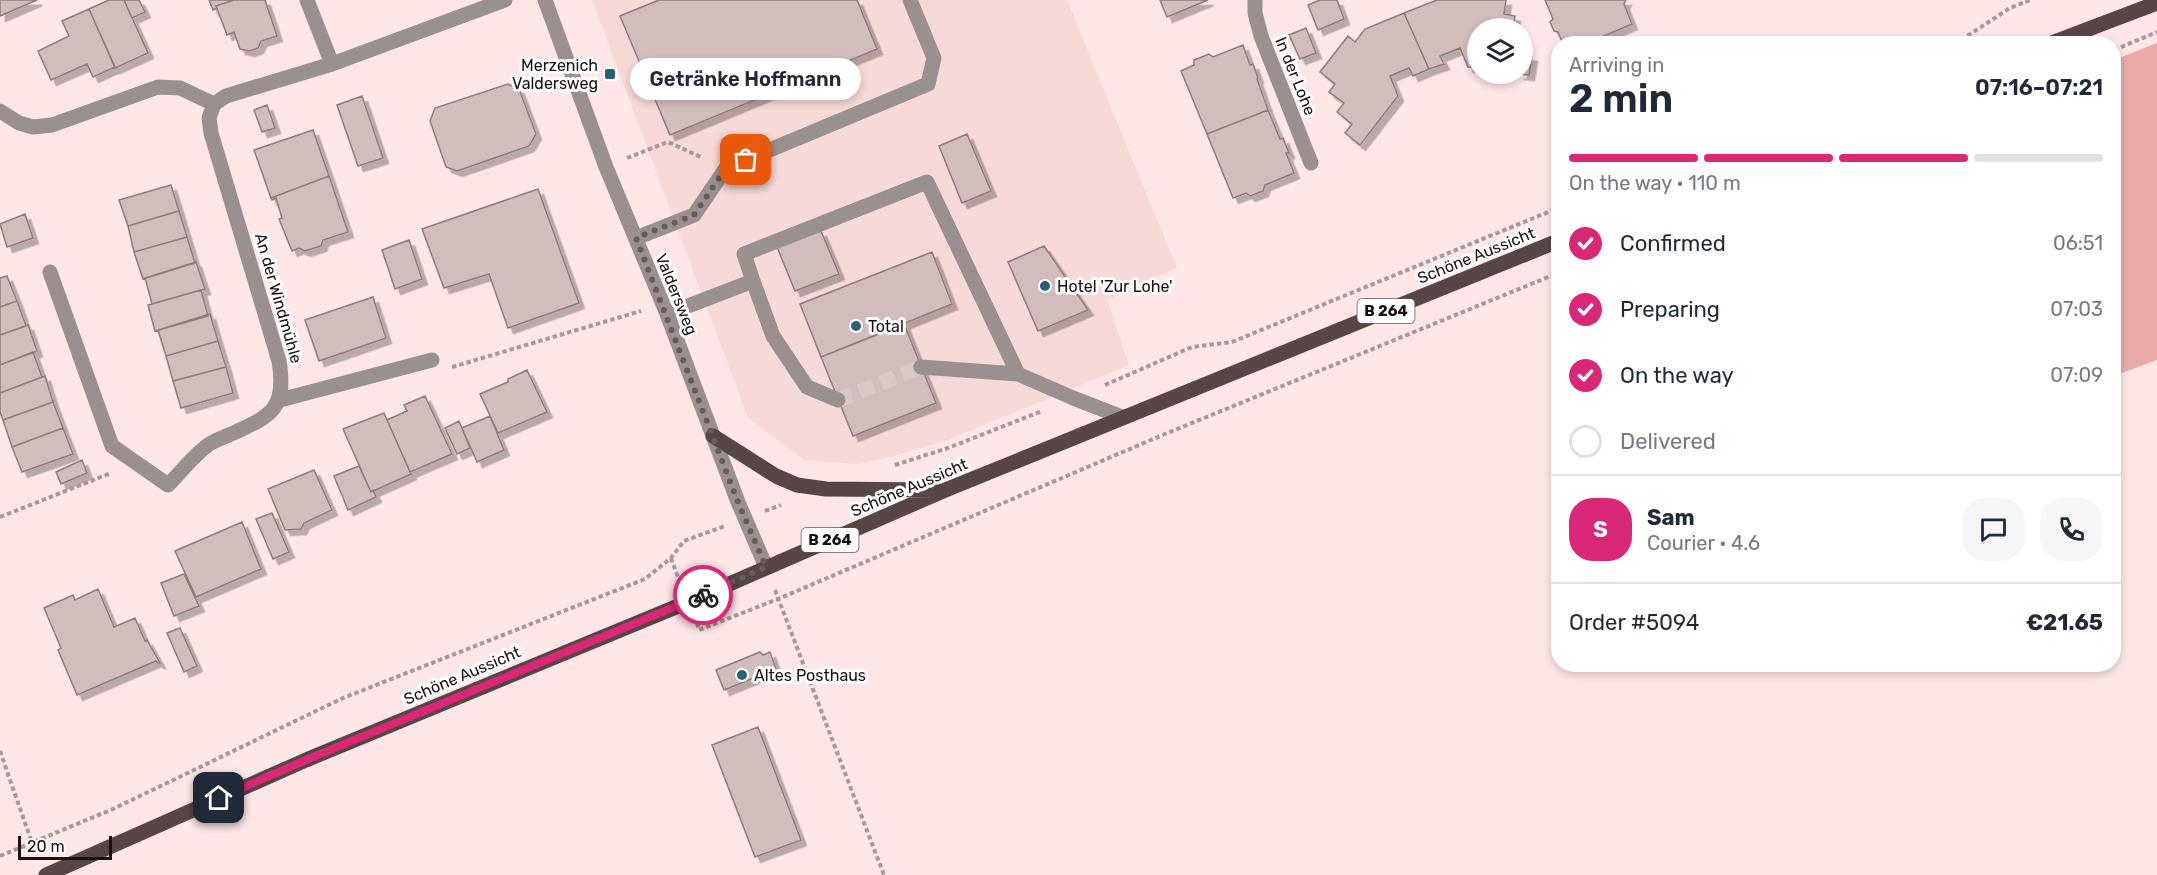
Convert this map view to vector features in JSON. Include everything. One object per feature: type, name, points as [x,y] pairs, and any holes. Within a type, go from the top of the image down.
[{"type":"main road","points":[[2070,36],[2157,3]]},
{"type":"main road","name":"Schöne Aussicht","points":[[46,875],[306,760],[688,602],[944,490],[1551,244]]},
{"type":"main road","points":[[713,436],[776,476],[797,485],[826,489],[944,490]]},
{"type":"street","points":[[307,0],[332,64]]},
{"type":"street","points":[[0,111],[20,123],[33,127],[52,125],[158,87],[180,88],[214,104],[226,96],[332,64],[506,0]]},
{"type":"street","name":"Valdersweg","points":[[545,0],[606,167],[636,238],[738,502],[766,567]]},
{"type":"street","points":[[636,238],[694,215],[726,168],[927,84],[934,58],[910,0]]},
{"type":"street","name":"In der Lohe","points":[[1256,0],[1255,14],[1261,36],[1311,163]]},
{"type":"street","name":"An der Windmühle","points":[[214,104],[209,118],[212,133],[279,361],[282,378],[280,400]]},
{"type":"street","points":[[838,400],[807,387],[773,336],[744,254],[927,182],[1018,374]]},
{"type":"street","points":[[50,272],[112,446],[168,485],[209,444],[254,423],[274,409],[280,400],[432,360]]},
{"type":"street","points":[[664,310],[753,281]]},
{"type":"street","points":[[921,367],[1018,374],[1122,417]]},
{"type":"path","points":[[1967,36],[2010,8],[2030,0]]},
{"type":"path","points":[[2121,47],[2157,32]]},
{"type":"path","points":[[606,167],[668,142],[726,168]]},
{"type":"path","points":[[886,467],[948,448],[1192,347],[1232,342],[1551,211]]},
{"type":"path","points":[[699,630],[1551,276]]},
{"type":"path","points":[[432,360],[453,367],[664,310]]},
{"type":"path","points":[[0,517],[118,470]]},
{"type":"path","points":[[0,856],[113,809],[343,698],[645,579],[671,558]]},
{"type":"path","points":[[766,567],[884,875]]},
{"type":"path","points":[[0,751],[32,843]]},
{"type":"shaded area","points":[[592,0],[1067,0],[1177,268],[1107,300],[1129,365],[945,441],[884,459],[855,464],[804,460],[748,418]]},
{"type":"shaded area","points":[[2157,43],[2157,360],[2121,373],[2121,57]]},
{"type":"building","points":[[0,0],[37,0],[0,16]]},
{"type":"building","points":[[109,0],[124,0],[148,53],[115,68],[89,9]]},
{"type":"building","points":[[124,0],[139,0],[145,12],[132,18]]},
{"type":"building","points":[[209,0],[234,0],[216,6],[217,8],[213,10]]},
{"type":"building","points":[[234,0],[265,0],[277,36],[261,41],[258,48],[249,51],[240,49],[234,32],[227,35],[216,6]]},
{"type":"building","points":[[659,0],[857,0],[877,49],[670,135],[620,16]]},
{"type":"building","points":[[1160,0],[1208,0],[1167,17]]},
{"type":"building","points":[[1320,0],[1337,0],[1344,19],[1318,30],[1308,5]]},
{"type":"building","points":[[1437,0],[1506,0],[1504,14],[1515,16],[1515,18],[1467,18],[1467,65],[1460,48],[1440,56],[1444,64],[1429,69],[1404,13]]},
{"type":"building","points":[[1545,0],[1626,0],[1624,4],[1632,24],[1604,36],[1560,36],[1558,32],[1554,31],[1550,22],[1553,19]]},
{"type":"building","points":[[89,9],[115,67],[93,77],[87,64],[51,80],[38,51],[69,36],[62,21]]},
{"type":"building","points":[[1404,13],[1429,69],[1413,76],[1409,68],[1390,76],[1398,96],[1360,145],[1345,133],[1352,124],[1337,112],[1344,103],[1329,92],[1335,84],[1320,72],[1348,36],[1355,42],[1365,29]]},
{"type":"building","points":[[1306,28],[1316,53],[1300,59],[1289,35]]},
{"type":"building","points":[[1243,45],[1250,65],[1253,64],[1268,110],[1207,134],[1181,71],[1194,65],[1194,60],[1209,54],[1213,57]]},
{"type":"building","points":[[508,84],[519,89],[536,134],[529,146],[457,171],[446,167],[430,121],[435,108]]},
{"type":"building","points":[[362,96],[383,158],[358,166],[337,105]]},
{"type":"building","points":[[267,105],[275,128],[262,132],[254,110]]},
{"type":"building","points":[[1268,110],[1280,139],[1283,138],[1294,173],[1265,185],[1263,191],[1250,196],[1246,193],[1233,198],[1207,134]]},
{"type":"building","points":[[313,130],[329,176],[271,198],[254,150]]},
{"type":"building","points":[[967,134],[991,191],[962,203],[939,146]]},
{"type":"building","points":[[329,176],[348,232],[323,240],[321,246],[305,251],[299,248],[292,251],[279,219],[282,218],[276,198],[272,200],[271,198]]},
{"type":"building","points":[[171,185],[179,211],[128,226],[119,200]]},
{"type":"building","points":[[538,189],[579,303],[508,328],[489,274],[444,288],[422,229]]},
{"type":"building","points":[[179,211],[187,237],[134,252],[128,226]]},
{"type":"building","points":[[25,214],[33,238],[7,247],[0,224]]},
{"type":"building","points":[[821,231],[839,274],[795,291],[777,247]]},
{"type":"building","points":[[187,237],[195,263],[143,279],[134,252]]},
{"type":"building","points":[[409,240],[422,279],[395,289],[382,250]]},
{"type":"building","name":"Hotel 'Zur Lohe'","points":[[1044,246],[1088,310],[1038,331],[1008,262]]},
{"type":"building","points":[[932,252],[952,304],[821,357],[800,304]]},
{"type":"building","points":[[196,262],[205,289],[152,304],[145,278]]},
{"type":"building","points":[[7,276],[17,301],[0,307],[0,278]]},
{"type":"building","points":[[201,290],[208,316],[155,331],[148,305]]},
{"type":"building","points":[[373,297],[386,338],[319,361],[305,320]]},
{"type":"building","points":[[17,301],[26,326],[0,335],[0,307]]},
{"type":"building","points":[[210,314],[218,341],[166,356],[158,330]]},
{"type":"building","points":[[904,324],[936,403],[853,436],[821,357]]},
{"type":"building","points":[[28,325],[37,351],[0,365],[0,335]]},
{"type":"building","points":[[218,341],[226,367],[173,381],[166,356]]},
{"type":"building","points":[[33,352],[42,377],[0,393],[0,365]]},
{"type":"building","points":[[226,367],[233,393],[181,408],[173,381]]},
{"type":"building","points":[[527,370],[547,412],[498,433],[480,394],[508,382],[508,379]]},
{"type":"building","points":[[45,376],[53,402],[3,420],[0,412],[0,393]]},
{"type":"building","points":[[425,396],[452,454],[410,472],[387,420],[407,411],[404,405]]},
{"type":"building","points":[[53,402],[63,428],[12,447],[3,420]]},
{"type":"building","points":[[384,413],[411,474],[371,492],[343,429]]},
{"type":"building","points":[[490,416],[504,450],[477,462],[462,428]]},
{"type":"building","points":[[459,421],[470,448],[457,454],[445,428]]},
{"type":"building","points":[[63,428],[73,454],[22,472],[12,447]]},
{"type":"building","points":[[82,460],[87,473],[61,484],[56,472]]},
{"type":"building","points":[[359,466],[371,492],[373,490],[376,497],[348,510],[334,476]]},
{"type":"building","points":[[314,470],[332,510],[304,523],[301,529],[285,530],[268,489]]},
{"type":"building","points":[[272,513],[289,552],[273,559],[256,519]]},
{"type":"building","points":[[242,522],[261,569],[196,597],[175,551]]},
{"type":"building","points":[[184,574],[199,606],[174,616],[161,583]]},
{"type":"building","points":[[98,589],[114,627],[135,618],[145,641],[147,640],[160,663],[156,661],[77,695],[58,650],[61,648],[44,608],[73,595],[75,600]]},
{"type":"building","points":[[180,628],[197,666],[184,672],[167,633]]},
{"type":"building","points":[[760,652],[763,655],[770,652],[776,669],[724,690],[716,670]]},
{"type":"building","points":[[758,727],[801,840],[755,857],[712,745]]},
{"type":"tunnel","points":[[838,400],[921,367]]},
{"type":"way so far","points":[[703,595],[766,567],[738,502],[636,238],[694,215],[726,168],[746,160]]},
{"type":"place","name":"Merzenich Valdersweg","points":[[610,74]]},
{"type":"place","name":"Getränke Hoffmann","points":[[746,160]]},
{"type":"place","name":"Hotel 'Zur Lohe'","points":[[1045,286]]},
{"type":"place","name":"Total","points":[[856,326]]},
{"type":"place","name":"Altes Posthaus","points":[[742,675]]},
{"type":"route","points":[[219,798],[703,595]]}]
